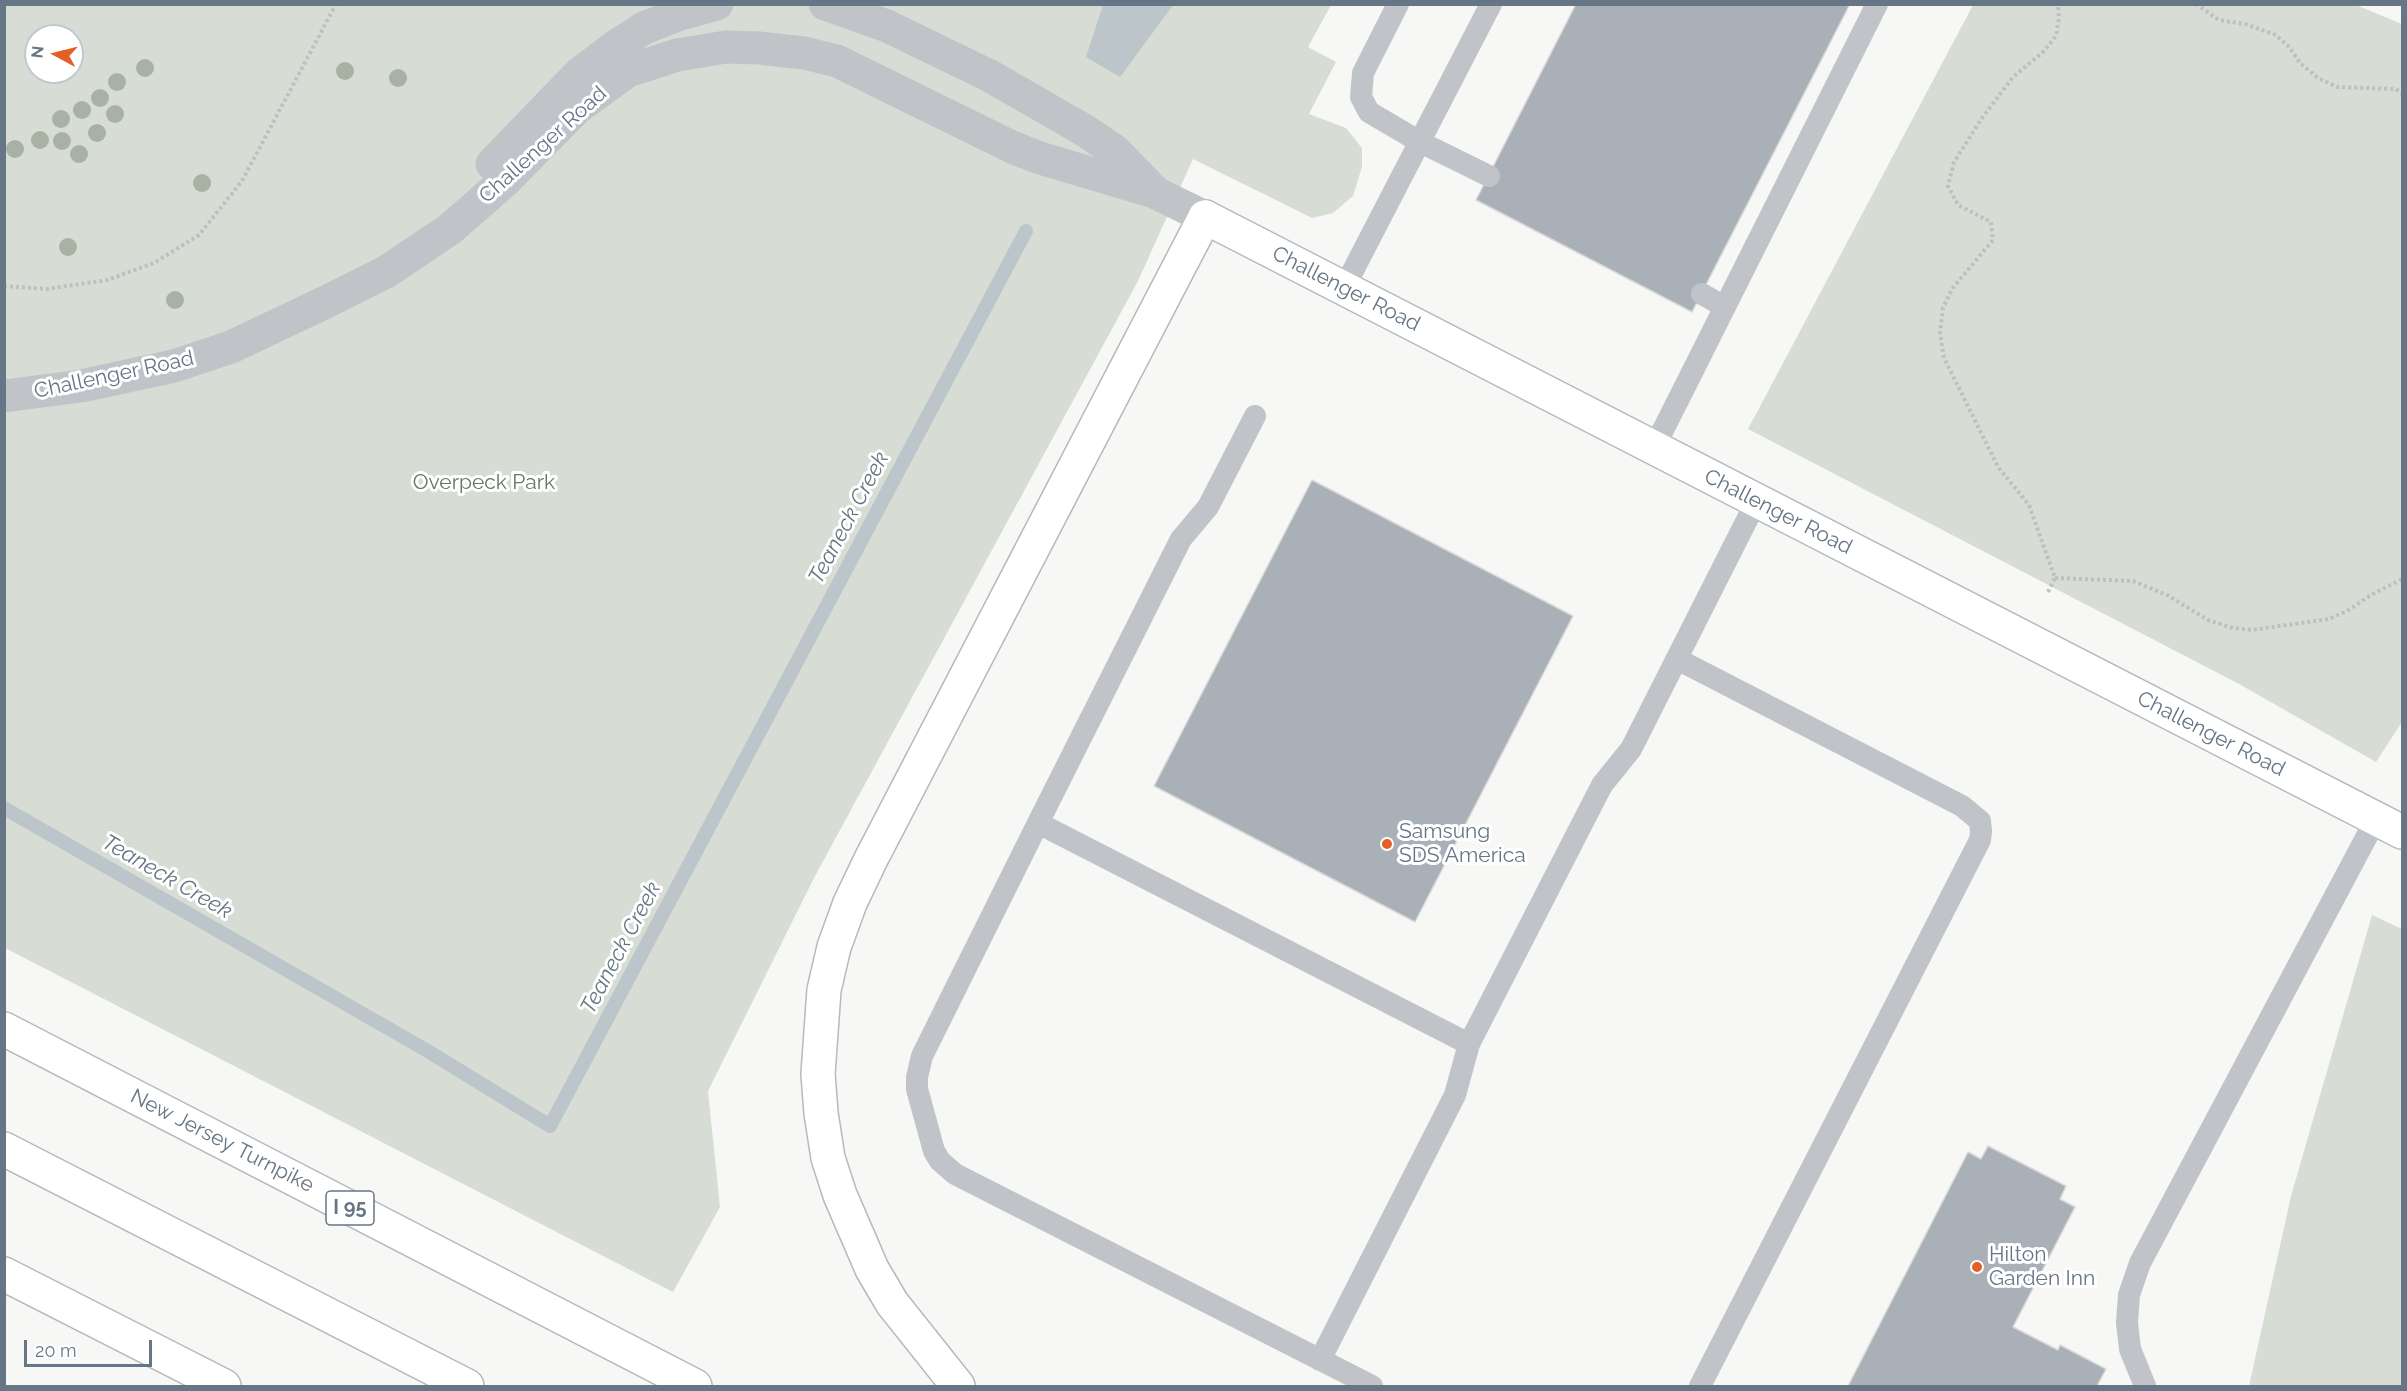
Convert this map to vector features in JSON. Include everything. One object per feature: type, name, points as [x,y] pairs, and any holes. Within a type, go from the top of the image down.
[{"type":"main road","name":"Challenger Road","points":[[1205,217],[2389,826]]},
{"type":"main road","points":[[958,1386],[892,1303],[872,1269],[840,1195],[828,1158],[821,1113],[818,1074],[824,990],[834,947],[850,903],[867,868],[1205,217]]},
{"type":"main road","name":"New Jersey Turnpike","points":[[4,1029],[694,1386]]},
{"type":"main road","points":[[4,1149],[467,1386]]},
{"type":"main road","points":[[4,1274],[224,1386]]},
{"type":"street","name":"Challenger Road","points":[[386,272],[579,74],[644,28],[680,14],[717,4]]},
{"type":"street","name":"Challenger Road","points":[[825,4],[887,26],[990,76],[1084,130],[1115,151],[1154,192]]},
{"type":"street","name":"Challenger Road","points":[[4,396],[81,386],[174,366],[231,347],[386,272],[450,229],[507,179],[578,108],[628,71],[677,56],[726,47],[770,49],[837,60],[1014,148],[1154,192],[1205,217]]},
{"type":"lane","points":[[1398,4],[1364,73],[1361,97],[1369,112],[1420,142],[1489,176]]},
{"type":"lane","points":[[1344,288],[1491,4]]},
{"type":"lane","points":[[1654,448],[1877,4]]},
{"type":"lane","points":[[1702,294],[1725,307]]},
{"type":"lane","points":[[1255,416],[1208,507],[1181,539],[918,1066],[917,1089],[934,1150],[940,1161],[955,1174],[1372,1386]]},
{"type":"lane","points":[[1320,1360],[1455,1095],[1469,1044],[1602,785],[1631,749],[1757,500]]},
{"type":"lane","points":[[1677,659],[1962,806],[1980,821],[1981,831],[1980,840],[1700,1386]]},
{"type":"lane","points":[[1038,824],[1469,1044]]},
{"type":"lane","points":[[2145,1386],[2130,1350],[2127,1323],[2128,1295],[2140,1263],[2389,826]]},
{"type":"path","points":[[4,286],[47,289],[107,280],[154,263],[198,235],[242,182],[336,4]]},
{"type":"path","points":[[2048,592],[2055,578],[2029,505],[1998,467],[1944,358],[1941,333],[1944,308],[1952,289],[1993,240],[1990,222],[1958,205],[1948,186],[1954,162],[1982,118],[2013,77],[2042,53],[2056,36],[2059,18],[2058,4]]},
{"type":"path","points":[[2196,4],[2219,20],[2245,24],[2276,34],[2290,48],[2300,63],[2318,78],[2337,87],[2396,89],[2403,94]]},
{"type":"path","points":[[2055,578],[2133,581],[2167,595],[2208,620],[2233,628],[2252,630],[2329,619],[2403,579]]},
{"type":"green space","name":"Overpeck Park","points":[[4,5],[1331,5],[1308,47],[1336,62],[1309,114],[1346,128],[1362,148],[1362,167],[1353,196],[1333,213],[1312,218],[1193,159],[1138,281],[814,878],[708,1091],[720,1207],[673,1292],[5,948]]},
{"type":"green space","points":[[1973,5],[2356,5],[2402,24],[2402,722],[2376,762],[2239,684],[1748,429]]},
{"type":"green space","points":[[2372,915],[2402,929],[2402,1386],[2249,1386],[2291,1196]]},
{"type":"shaded area","points":[[1103,5],[1173,5],[1120,77],[1086,57]]},
{"type":"building","points":[[1576,4],[1850,4],[1692,312],[1476,200]]},
{"type":"building","points":[[1312,480],[1573,616],[1415,922],[1154,786]]},
{"type":"building","name":"Hilton Garden Inn","points":[[1988,1146],[2066,1186],[2060,1199],[2075,1207],[2013,1327],[2058,1350],[2060,1345],[2106,1369],[2097,1386],[1848,1386],[1968,1152],[1981,1159]]},
{"type":"waterway","name":"Teaneck Creek","points":[[4,808],[426,1050],[550,1126],[1026,231]]},
{"type":"place","name":"Samsung SDS America","points":[[1387,844]]},
{"type":"place","name":"Hilton Garden Inn","points":[[1977,1267]]}]
